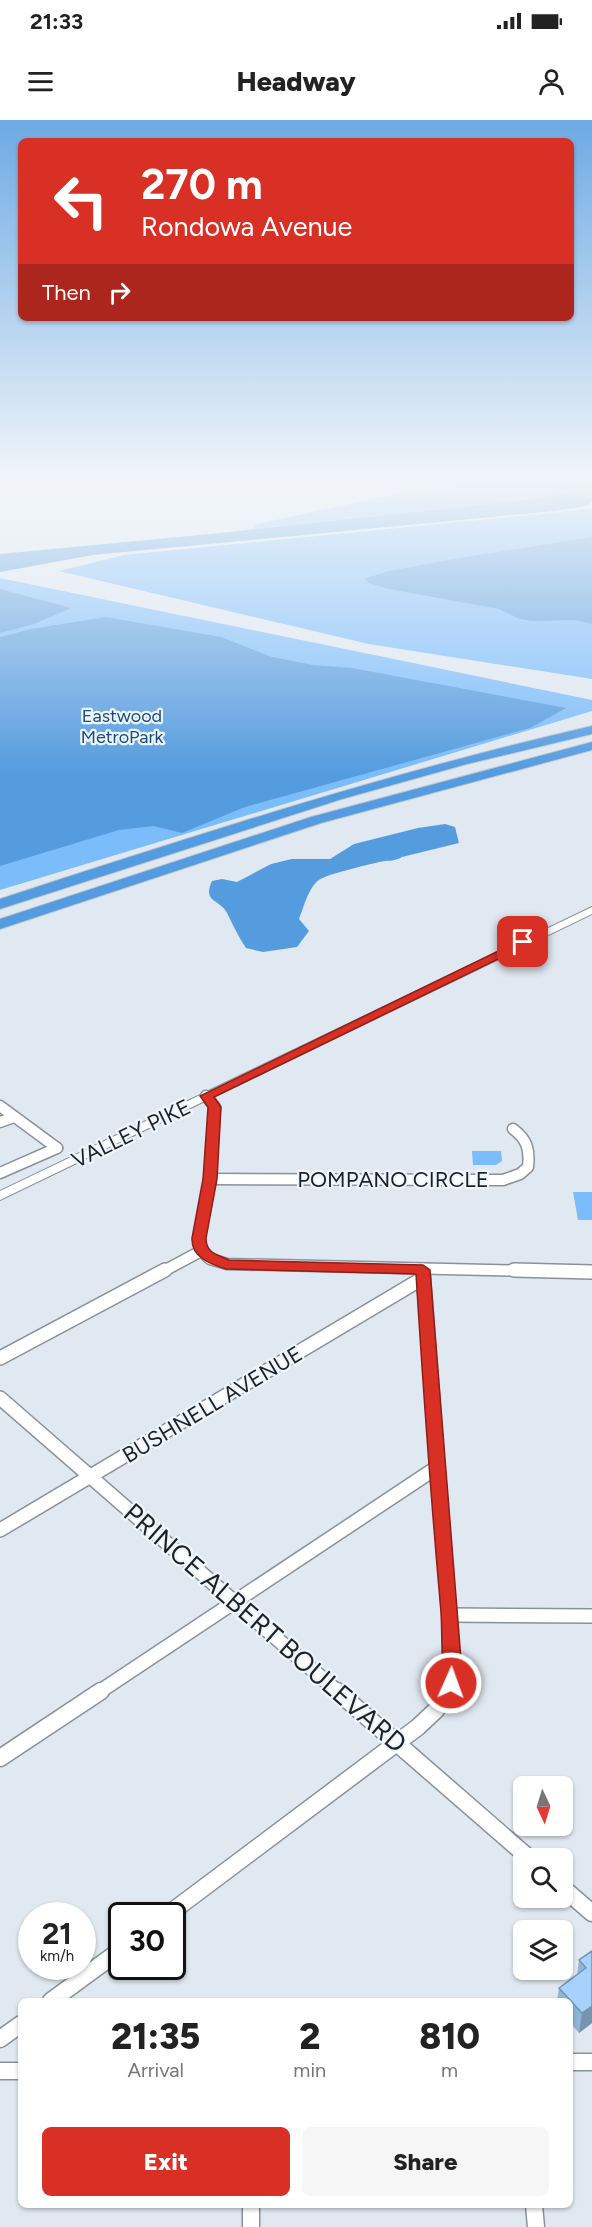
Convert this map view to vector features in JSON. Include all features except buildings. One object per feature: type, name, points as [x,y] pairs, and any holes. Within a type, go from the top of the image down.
[{"type":"highway","points":[[0,904],[252,822],[386,782],[484,755],[592,730]]},
{"type":"highway","points":[[0,924],[316,820],[592,746]]},
{"type":"street","name":"VALLEY PIKE","points":[[0,1196],[592,910]]},
{"type":"street","points":[[206,1096],[215,1107],[210,1179],[199,1238],[201,1251],[210,1258],[226,1264],[423,1274],[592,1272]]},
{"type":"street","points":[[0,1107],[57,1148],[0,1173]]},
{"type":"street","points":[[0,1122],[14,1116]]},
{"type":"street","name":"POMPANO CIRCLE","points":[[210,1179],[503,1180],[519,1174],[528,1167],[529,1148],[521,1134],[513,1129]]},
{"type":"street","points":[[0,1358],[201,1251]]},
{"type":"street","points":[[185,1902],[397,1743],[436,1710],[451,1683],[453,1672],[450,1615],[436,1468],[423,1274]]},
{"type":"street","name":"BUSHNELL AVENUE","points":[[0,1530],[423,1274]]},
{"type":"street","name":"PRINCE ALBERT BOULEVARD","points":[[0,1398],[518,1848]]},
{"type":"street","points":[[0,1758],[436,1468]]},
{"type":"street","points":[[450,1615],[592,1616]]},
{"type":"street","points":[[573,1897],[592,1913]]},
{"type":"street","points":[[55,1998],[108,1959]]},
{"type":"street","points":[[0,2039],[18,2026]]},
{"type":"street","points":[[573,2062],[592,2062]]},
{"type":"street","points":[[0,2072],[18,2071]]},
{"type":"street","points":[[251,2208],[251,2227]]},
{"type":"street","points":[[534,2208],[536,2227]]},
{"type":"green space","points":[[82,576],[592,576],[592,679],[369,644]]},
{"type":"green space","name":"Eastwood MetroPark","points":[[0,578],[592,700],[592,711],[0,890]]},
{"type":"green space","points":[[472,1151],[501,1151],[502,1161],[496,1165],[473,1165]]},
{"type":"green space","points":[[573,1192],[592,1192],[592,1220],[578,1220]]},
{"type":"shaded area","points":[[372,576],[592,576],[592,624],[575,620],[520,619],[499,609],[389,589],[369,583],[364,579]]},
{"type":"shaded area","points":[[0,589],[71,608],[34,624],[0,633]]},
{"type":"shaded area","name":"Eastwood MetroPark","points":[[106,617],[221,637],[272,657],[313,665],[352,668],[566,708],[530,728],[245,807],[182,833],[153,826],[119,830],[0,866],[0,637],[31,629]]},
{"type":"shaded area","points":[[445,824],[455,827],[459,843],[330,875],[315,883],[299,919],[309,931],[297,947],[263,952],[246,948],[227,913],[209,893],[212,881],[222,879],[237,882],[271,864],[292,859],[330,859],[354,844],[418,828]]},
{"type":"route","points":[[451,1683],[453,1672],[450,1615],[436,1468],[423,1270],[226,1264],[203,1254],[199,1238],[210,1179],[215,1107],[206,1096],[523,942]]}]
